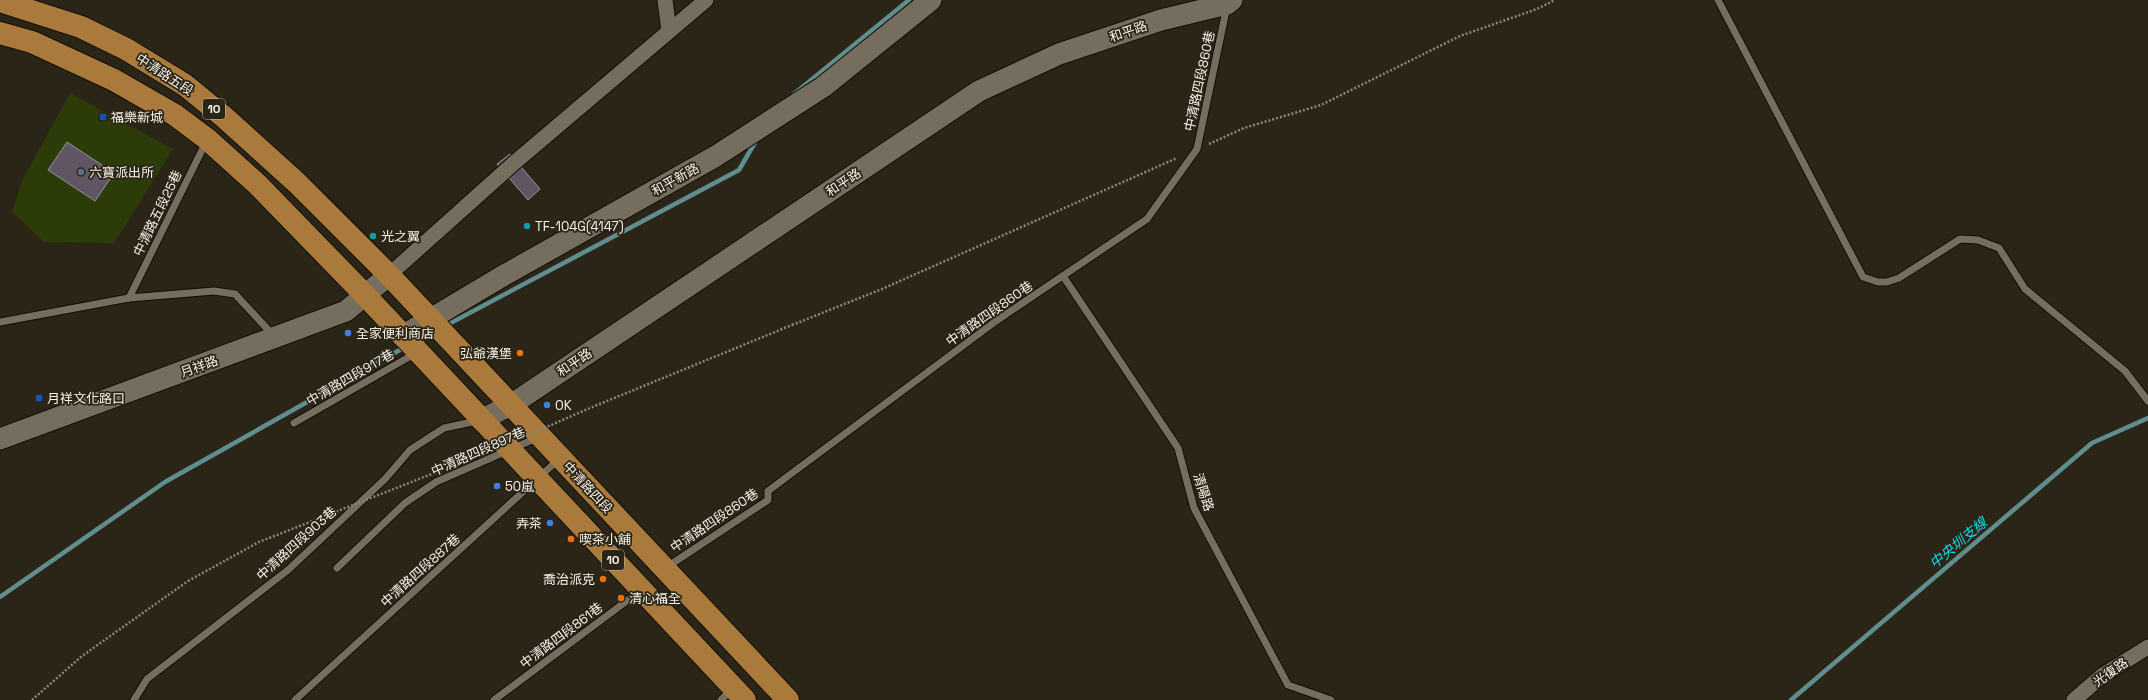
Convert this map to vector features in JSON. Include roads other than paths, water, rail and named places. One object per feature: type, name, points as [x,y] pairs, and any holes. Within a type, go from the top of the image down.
[{"type":"main road","name":"中清路五段","points":[[0,1],[81,27],[126,49],[185,85],[297,183],[389,275]]},
{"type":"main road","name":"10","points":[[0,33],[32,42],[100,73],[175,115],[207,139],[257,184],[365,295],[642,590],[704,657],[733,696]]},
{"type":"main road","name":"中清路四段","points":[[389,275],[788,700]]},
{"type":"main road","points":[[704,657],[727,635]]},
{"type":"street","points":[[665,0],[669,32]]},
{"type":"street","points":[[389,275],[520,158],[706,0]]},
{"type":"street","name":"和平新路","points":[[410,344],[437,326],[716,156],[823,87],[931,0]]},
{"type":"street","name":"和平路","points":[[482,420],[511,405],[979,91],[1059,54],[1161,20],[1230,2]]},
{"type":"street","name":"月祥路","points":[[0,438],[276,338],[346,311],[389,275]]},
{"type":"street","name":"光復路","points":[[2074,700],[2103,674],[2148,647]]},
{"type":"lane","points":[[1718,0],[1863,277],[1878,282],[1887,282],[1899,278],[1960,239],[1978,240],[1999,248],[2025,289],[2126,371],[2148,401]]},
{"type":"lane","name":"中清路四段860巷","points":[[664,568],[768,500],[768,491],[996,321],[1147,219],[1197,149],[1230,2]]},
{"type":"lane","name":"中清路五段25巷","points":[[129,298],[207,139]]},
{"type":"lane","name":"清陽路","points":[[1063,276],[1178,448],[1194,508],[1288,685],[1331,700]]},
{"type":"lane","points":[[0,322],[129,298],[214,291],[235,294],[276,338]]},
{"type":"lane","name":"中清路四段917巷","points":[[294,423],[410,344]]},
{"type":"lane","name":"中清路四段903巷","points":[[134,700],[147,679],[288,570],[384,479],[410,450],[444,428],[482,420]]},
{"type":"lane","name":"中清路四段897巷","points":[[337,568],[405,504],[436,482],[541,437]]},
{"type":"lane","name":"中清路四段887巷","points":[[295,700],[561,458]]},
{"type":"lane","name":"中清路四段861巷","points":[[494,700],[642,590]]},
{"type":"waterway","points":[[794,94],[909,0]]},
{"type":"waterway","points":[[445,326],[739,170],[757,139]]},
{"type":"waterway","points":[[417,341],[433,332]]},
{"type":"waterway","points":[[0,597],[165,482],[405,347]]},
{"type":"waterway","name":"中央圳支線","points":[[1791,700],[2092,443],[2148,418]]},
{"type":"place","name":"福樂新城","points":[[103,117]]},
{"type":"place","name":"六寶派出所","points":[[81,172]]},
{"type":"place","name":"TF-104G(4147)","points":[[527,226]]},
{"type":"place","name":"光之翼","points":[[373,236]]},
{"type":"place","name":"全家便利商店","points":[[348,333]]},
{"type":"place","name":"弘爺漢堡","points":[[520,353]]},
{"type":"place","name":"月祥文化路口","points":[[39,398]]},
{"type":"place","name":"OK","points":[[547,405]]},
{"type":"place","name":"50嵐","points":[[497,486]]},
{"type":"place","name":"弄茶","points":[[550,523]]},
{"type":"place","name":"喫茶小舖","points":[[571,539]]},
{"type":"place","name":"喬治派克","points":[[603,579]]},
{"type":"place","name":"清心福全","points":[[621,598]]}]
